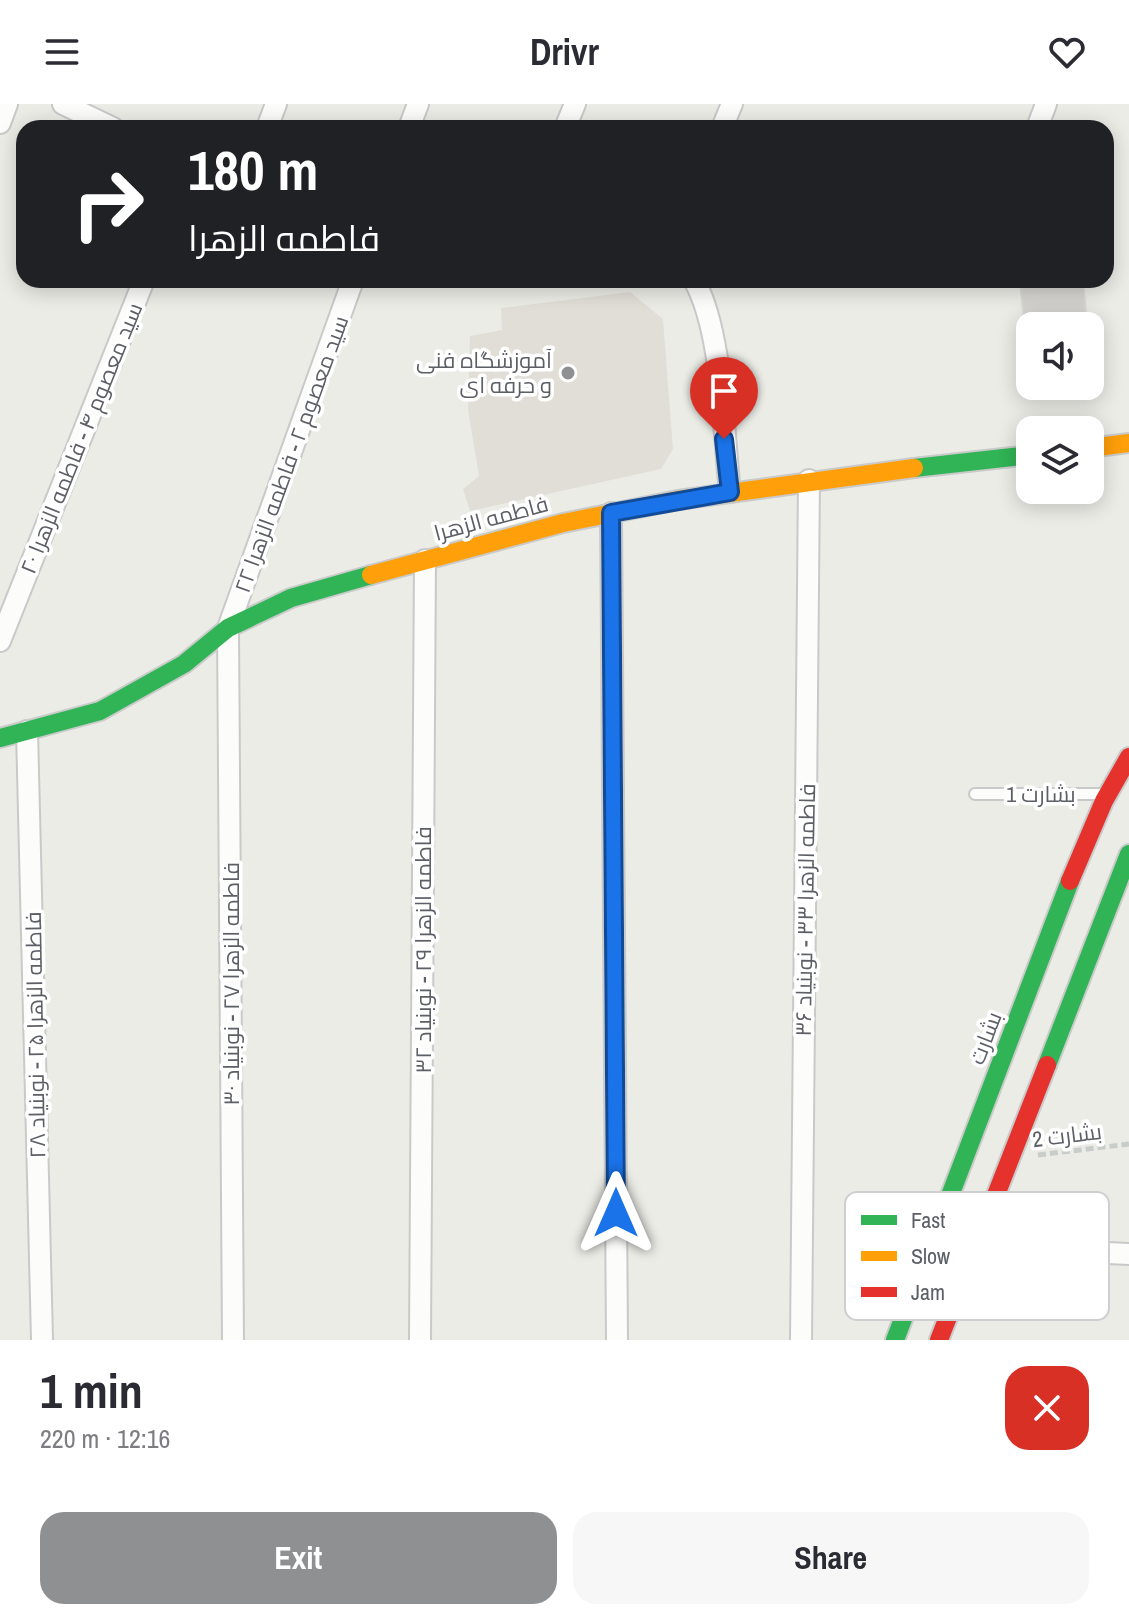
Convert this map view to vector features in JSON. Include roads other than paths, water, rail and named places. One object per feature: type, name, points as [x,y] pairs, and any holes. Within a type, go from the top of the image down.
[{"type":"street","points":[[0,123],[7,104]]},
{"type":"street","points":[[63,104],[107,118]]},
{"type":"street","name":"سید معصوم ۴ - فاطمه الزهرا ۲۰","points":[[0,641],[141,288]]},
{"type":"street","name":"سید معصوم ۲ - فاطمه الزهرا ۲۲","points":[[228,628],[350,288]]},
{"type":"street","points":[[697,288],[707,315],[716,359],[730,492]]},
{"type":"street","points":[[1104,446],[1129,443]]},
{"type":"street","name":"فاطمه الزهرا","points":[[0,738],[100,711],[184,664],[228,628],[291,598],[425,560],[611,513],[730,492],[1016,457]]},
{"type":"street","name":"فاطمه الزهرا ۳۳ - نوبنیاد ۳۶","points":[[801,1340],[809,480]]},
{"type":"street","points":[[611,513],[617,1340]]},
{"type":"street","name":"فاطمه الزهرا ۲۹ - نوبنیاد ۳۲","points":[[420,1340],[425,560]]},
{"type":"street","name":"فاطمه الزهرا ۲۷ - نوبنیاد ۳۰","points":[[228,628],[233,1340]]},
{"type":"street","name":"فاطمه الزهرا ۲۵ - نوبنیاد ۲۸","points":[[27,731],[42,1340]]},
{"type":"street","name":"بشارت","points":[[952,1192],[1074,872],[1108,794],[1129,757]]},
{"type":"street","points":[[996,1192],[1129,854]]},
{"type":"street","points":[[1109,1253],[1129,1254]]},
{"type":"street","name":"بشارت","points":[[895,1340],[903,1320]]},
{"type":"street","points":[[939,1340],[947,1320]]},
{"type":"lane","name":"بشارت 1","points":[[975,794],[1108,794]]},
{"type":"place","name":"آموزشگاه فنی و حرفه ای","points":[[568,373]]}]
